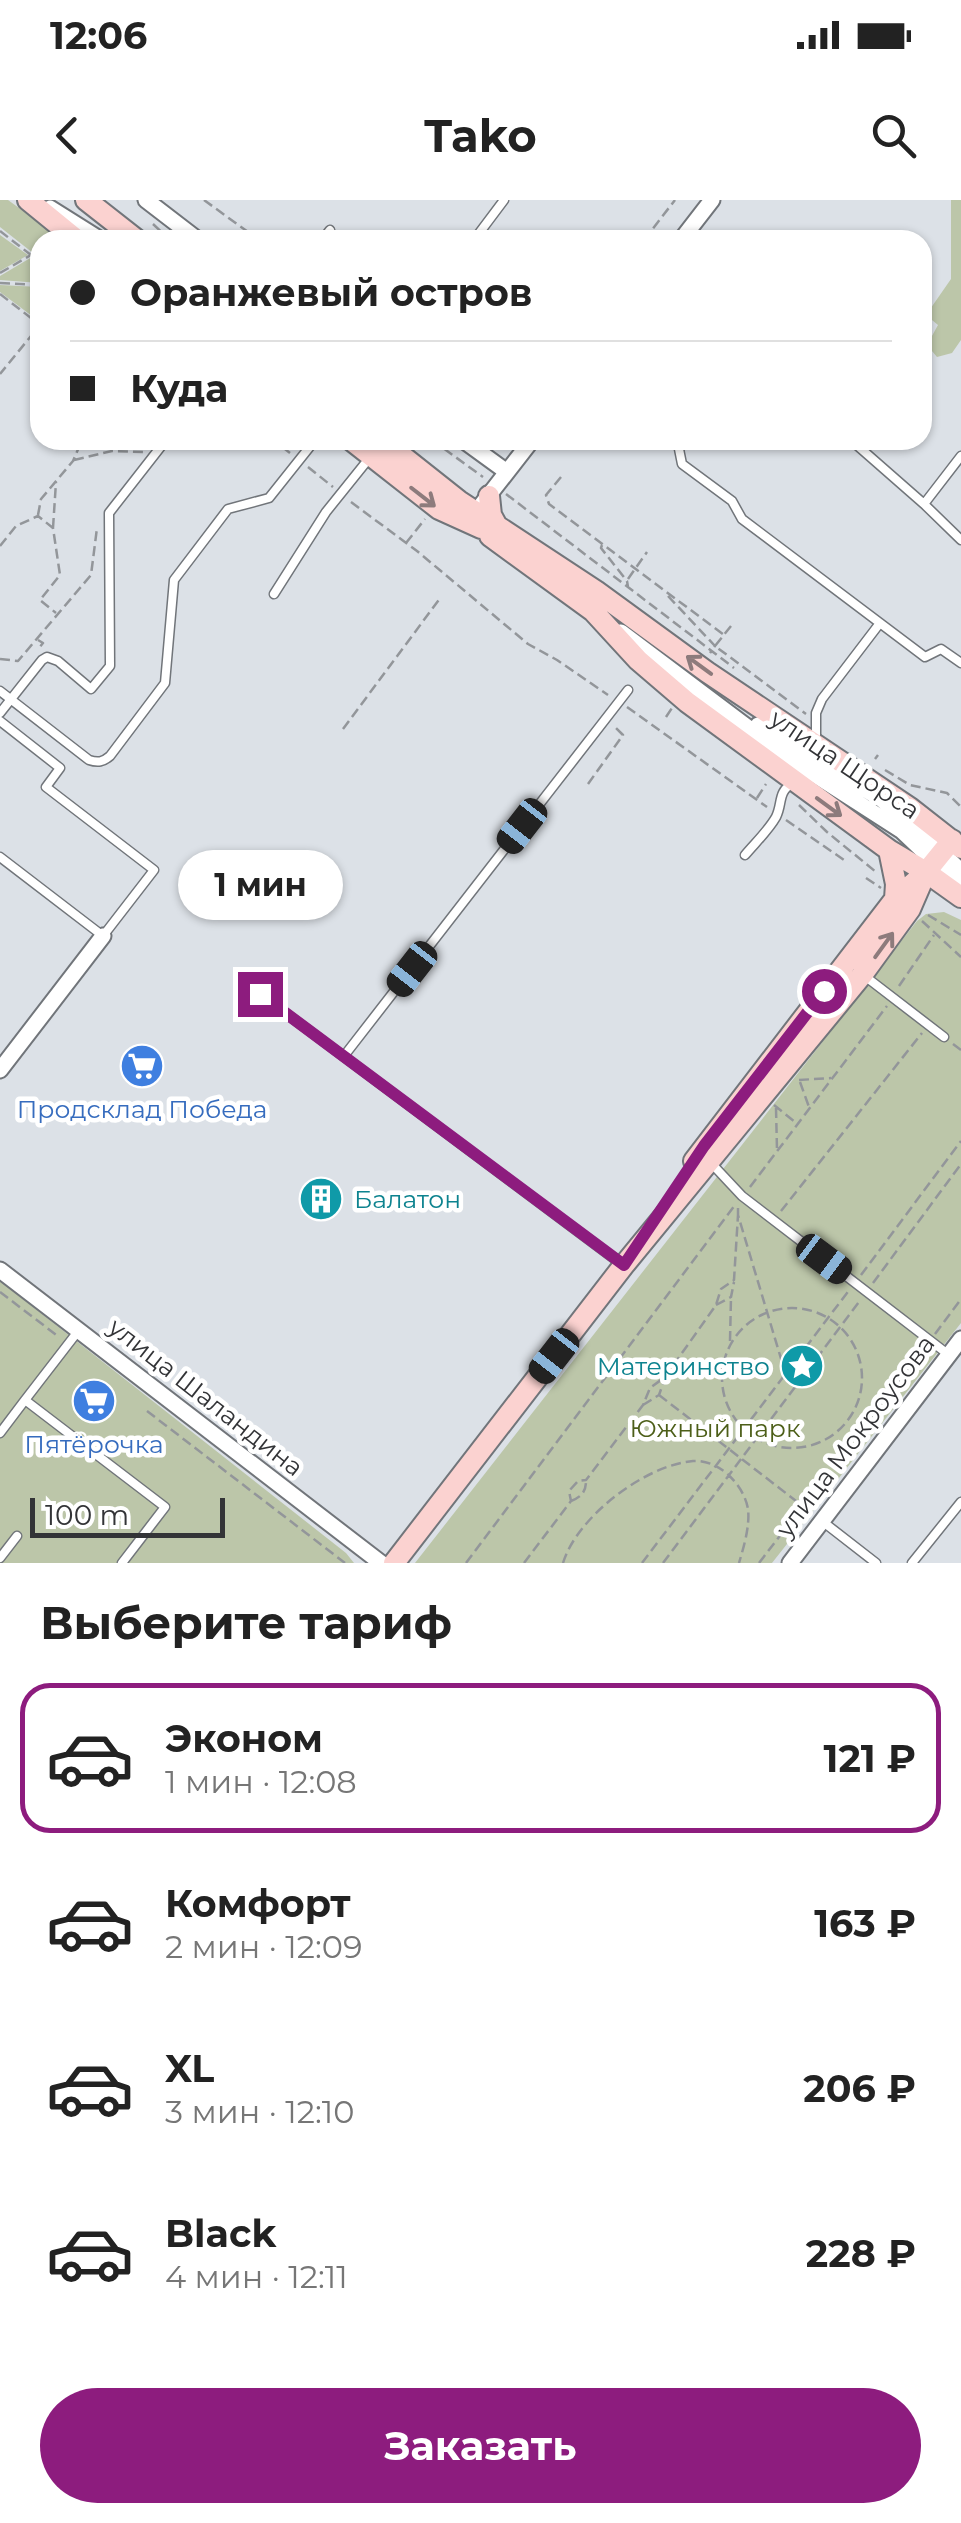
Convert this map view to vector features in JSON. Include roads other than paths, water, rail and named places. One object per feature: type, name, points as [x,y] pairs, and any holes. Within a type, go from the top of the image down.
[{"type":"main road","points":[[28,200],[66,230]]},
{"type":"main road","points":[[86,200],[124,230]]},
{"type":"main road","name":"улица Щорса","points":[[378,450],[438,509],[480,512],[593,611]]},
{"type":"main road","points":[[480,512],[596,590],[707,672],[910,808],[948,848],[961,898]]},
{"type":"main road","points":[[593,611],[638,660],[787,790],[889,850],[948,848]]},
{"type":"main road","points":[[624,1265],[704,1146],[896,899],[948,848]]},
{"type":"main road","points":[[394,1563],[624,1265],[862,974],[910,909],[948,848]]},
{"type":"main road","points":[[889,850],[896,899]]},
{"type":"street","points":[[38,200],[88,230]]},
{"type":"street","points":[[56,200],[92,230]]},
{"type":"street","points":[[146,200],[185,230]]},
{"type":"street","points":[[689,230],[712,200]]},
{"type":"street","points":[[477,450],[507,472]]},
{"type":"street","points":[[480,512],[524,450]]},
{"type":"street","name":"улица Щорса","points":[[593,611],[697,688],[881,799],[948,848],[961,871]]},
{"type":"street","name":"улица Щорса","points":[[948,848],[961,887]]},
{"type":"street","points":[[0,1070],[104,936]]},
{"type":"street","name":"улица Шаландина","points":[[0,1270],[73,1337],[381,1563]]},
{"type":"street","name":"улица Мокроусова","points":[[790,1563],[957,1347]]},
{"type":"lane","points":[[482,230],[504,200]]},
{"type":"lane","points":[[0,713],[46,658],[58,661],[91,689],[110,666],[109,513],[158,450]]},
{"type":"lane","points":[[0,691],[89,760],[104,762],[166,684],[174,580],[228,508],[269,498],[307,450]]},
{"type":"lane","points":[[274,594],[326,512],[374,450]]},
{"type":"lane","points":[[680,450],[682,464],[732,501],[742,519],[925,657],[941,649],[961,663]]},
{"type":"lane","points":[[862,450],[961,540]]},
{"type":"lane","points":[[924,504],[961,456]]},
{"type":"lane","points":[[816,746],[816,721],[822,699],[880,623]]},
{"type":"lane","points":[[344,1056],[628,690]]},
{"type":"lane","points":[[0,721],[60,768],[46,787],[154,870],[104,936],[0,857]]},
{"type":"lane","points":[[745,855],[778,814],[787,790]]},
{"type":"lane","points":[[862,974],[944,1037]]},
{"type":"lane","points":[[260,994],[624,1265]]},
{"type":"lane","points":[[709,1161],[742,1196],[930,1340],[957,1347]]},
{"type":"lane","points":[[0,1433],[73,1337]]},
{"type":"lane","points":[[25,1400],[165,1507],[122,1563]]},
{"type":"lane","points":[[912,1563],[961,1502]]},
{"type":"lane","points":[[822,1521],[876,1563]]},
{"type":"lane","points":[[0,1558],[17,1536]]},
{"type":"place","name":"Продсклад Победа","points":[[142,1066]]},
{"type":"place","name":"Балатон","points":[[321,1199]]},
{"type":"place","name":"Материнство","points":[[802,1366]]},
{"type":"place","name":"Пятёрочка","points":[[94,1401]]},
{"type":"park label","name":"Южный парк","points":[[715,1428]]}]
